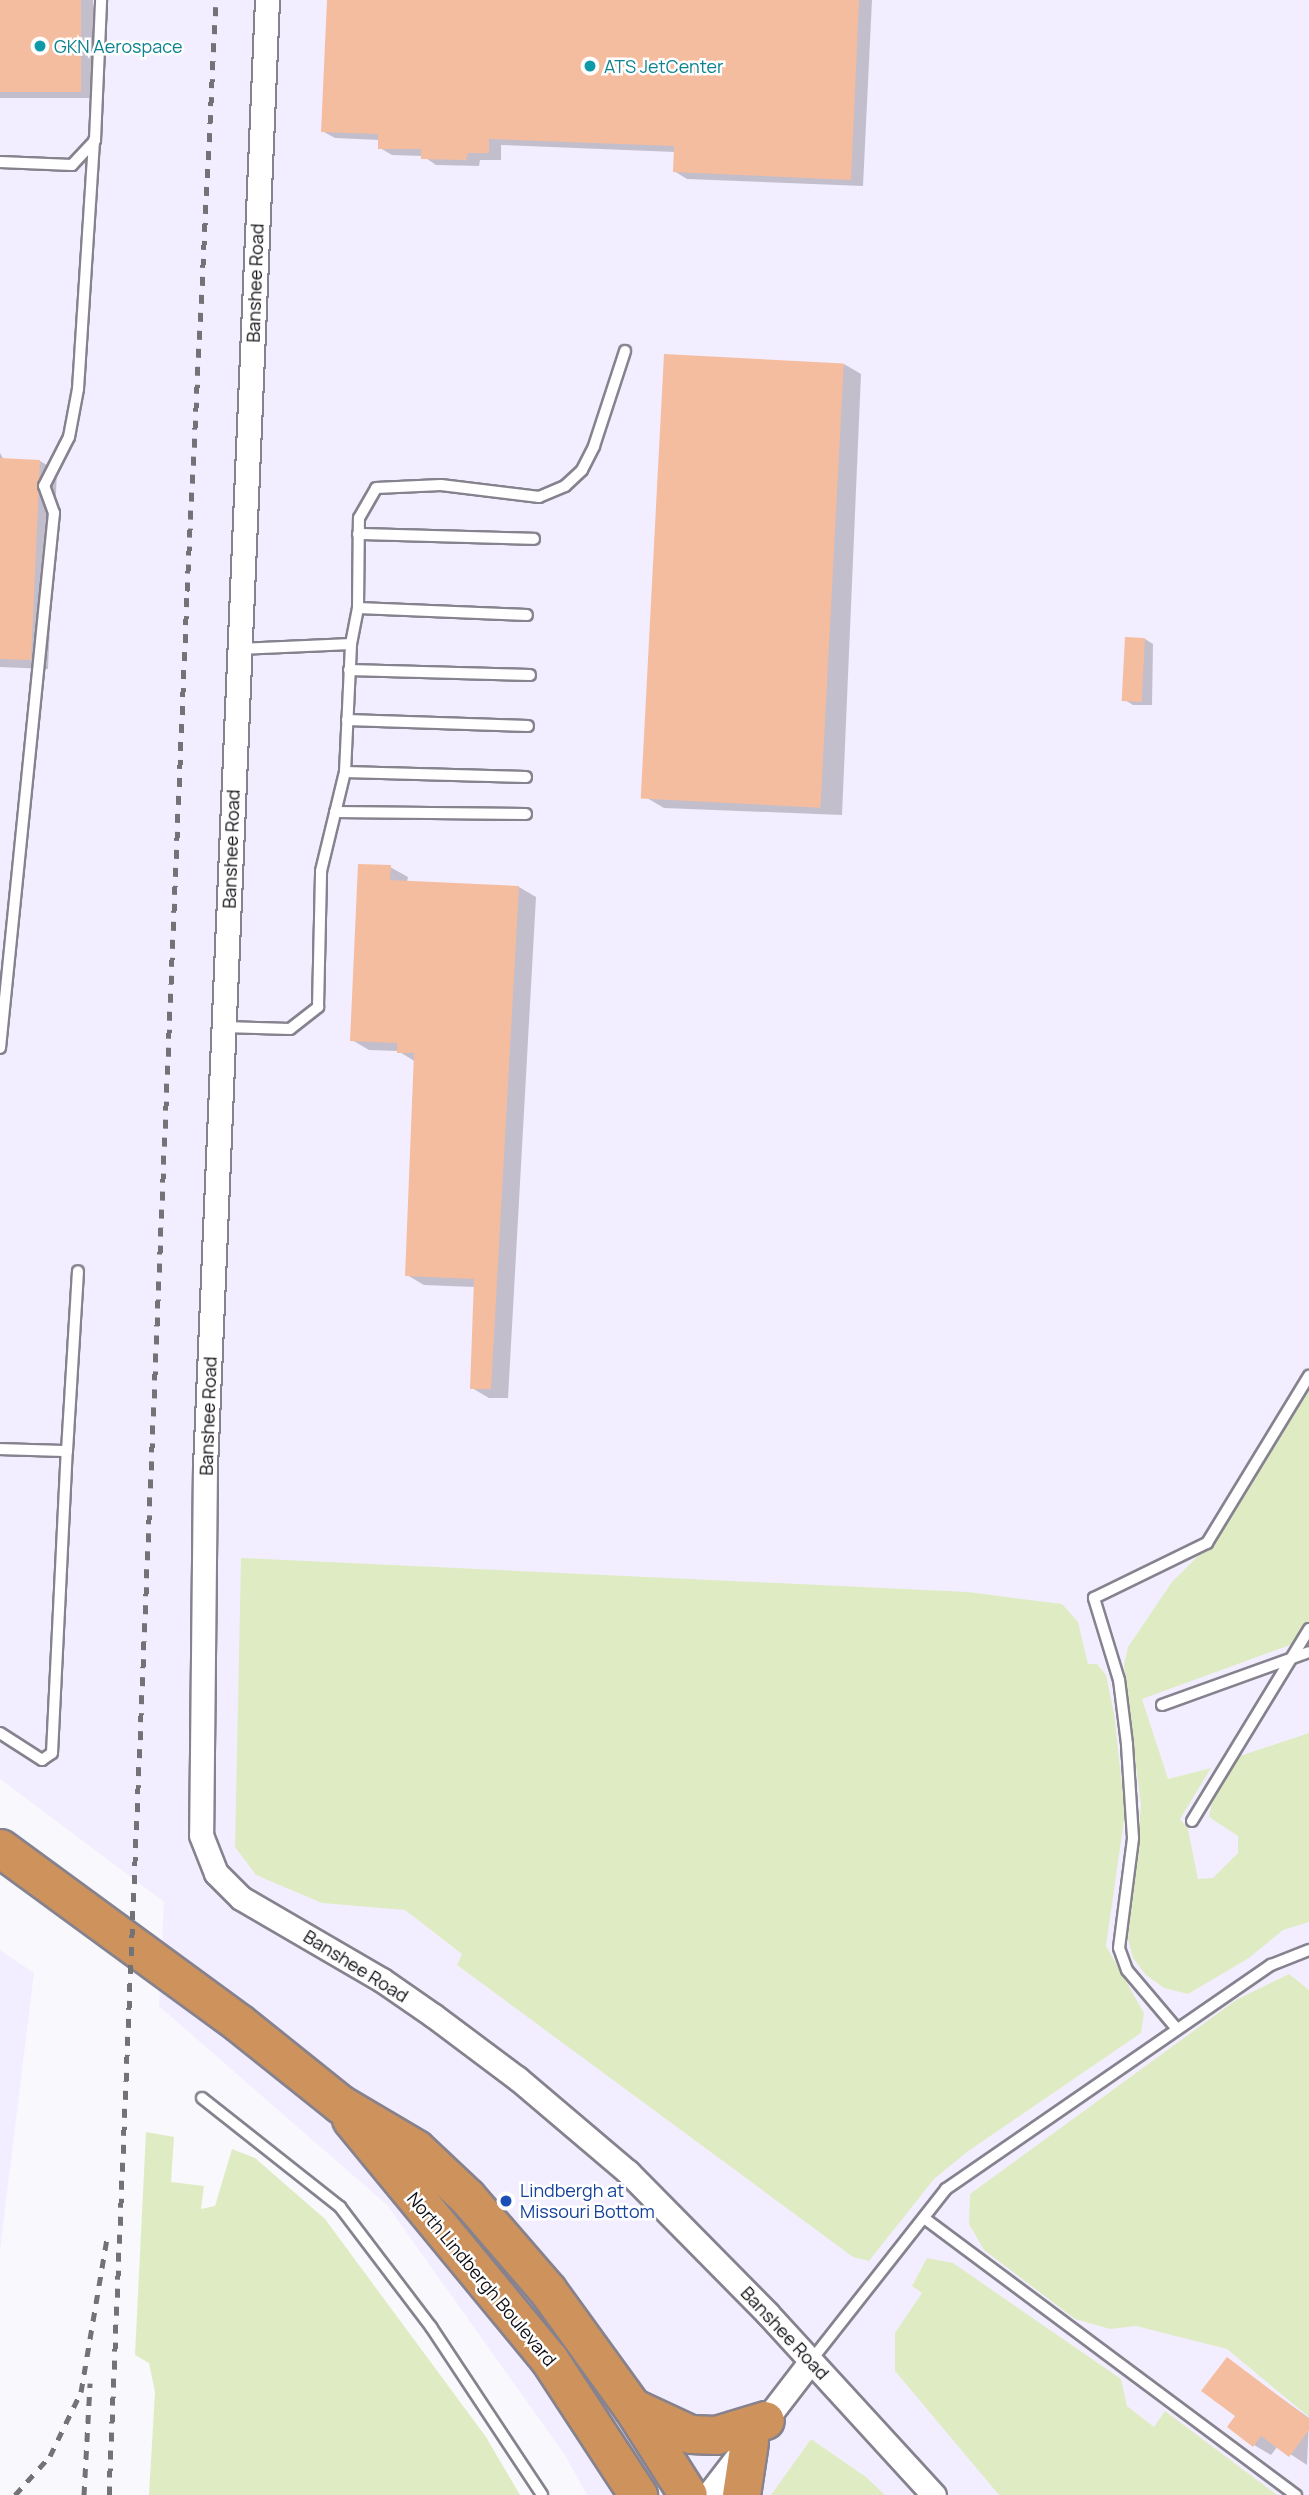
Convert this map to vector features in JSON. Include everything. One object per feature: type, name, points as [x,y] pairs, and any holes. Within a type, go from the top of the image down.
[{"type":"highway","name":"North Lindbergh Boulevard","points":[[0,1848],[340,2104],[416,2149],[467,2197],[548,2291],[632,2407],[688,2495]]},
{"type":"highway","name":"North Lindbergh Boulevard","points":[[340,2104],[395,2176],[507,2304],[614,2455],[638,2495]]},
{"type":"highway","points":[[632,2407],[691,2434],[716,2435],[757,2431],[741,2495]]},
{"type":"highway","points":[[614,2455],[623,2495]]},
{"type":"street","name":"Banshee Road","points":[[267,0],[200,1663],[198,1813],[206,1855],[226,1885],[241,1898],[382,1980],[572,2122],[670,2211],[934,2495]]},
{"type":"street","points":[[708,2495],[810,2362]]},
{"type":"lane","points":[[0,1048],[54,513],[44,486],[69,436],[78,389],[101,0]]},
{"type":"lane","points":[[0,162],[72,165],[94,141]]},
{"type":"lane","points":[[225,1027],[290,1029],[318,1007],[321,871],[345,772],[351,644],[358,608],[358,534],[369,497],[386,484],[540,497],[565,486],[582,470],[594,446],[625,351]]},
{"type":"lane","points":[[358,534],[534,539]]},
{"type":"lane","points":[[358,608],[527,615]]},
{"type":"lane","points":[[239,649],[351,644]]},
{"type":"lane","points":[[349,670],[530,675]]},
{"type":"lane","points":[[347,720],[528,726]]},
{"type":"lane","points":[[345,772],[526,777]]},
{"type":"lane","points":[[335,812],[526,814]]},
{"type":"lane","points":[[0,1733],[42,1760],[52,1753],[78,1271]]},
{"type":"lane","points":[[1177,2029],[1127,1970],[1119,1948],[1133,1838],[1131,1797],[1119,1680],[1094,1598],[1207,1544],[1309,1376]]},
{"type":"lane","points":[[0,1449],[67,1451]]},
{"type":"lane","points":[[1192,1821],[1309,1629]]},
{"type":"lane","points":[[1162,1705],[1309,1652]]},
{"type":"lane","points":[[810,2362],[946,2189],[1271,1965],[1309,1950]]},
{"type":"lane","points":[[202,2098],[340,2207],[431,2327],[542,2495]]},
{"type":"lane","points":[[924,2218],[1296,2495]]},
{"type":"shaded area","points":[[0,0],[1309,0],[1309,2495],[587,2495],[565,2455],[387,2205],[159,2006],[164,1902],[0,1779]]},
{"type":"shaded area","points":[[0,1950],[34,1973],[0,2250]]},
{"type":"green space","points":[[1309,1385],[1309,1623],[1298,1642],[1142,1699],[1168,1779],[1211,1768],[1180,1819],[1188,1829],[1198,1879],[1213,1878],[1238,1853],[1238,1836],[1209,1817],[1214,1791],[1237,1757],[1309,1733],[1309,1922],[1283,1930],[1249,1958],[1188,1994],[1164,1988],[1146,1975],[1133,1958],[1128,1939],[1141,1806],[1124,1665],[1128,1647],[1172,1582],[1198,1556],[1232,1512]]},
{"type":"green space","points":[[241,1558],[968,1592],[1062,1604],[1078,1622],[1088,1664],[1097,1664],[1106,1675],[1114,1713],[1125,1813],[1106,1946],[1144,2013],[1141,2033],[967,2152],[934,2179],[869,2261],[853,2257],[457,1965],[462,1954],[405,1910],[322,1903],[256,1875],[235,1847]]},
{"type":"green space","points":[[1289,1974],[1309,1990],[1309,2417],[1227,2349],[1136,2326],[1110,2329],[1075,2319],[984,2250],[969,2224],[970,2194],[1236,2000]]},
{"type":"green space","points":[[146,2132],[174,2137],[171,2182],[204,2186],[201,2209],[215,2206],[232,2149],[255,2158],[325,2219],[486,2437],[520,2495],[149,2495],[155,2392],[149,2363],[135,2355]]},
{"type":"green space","points":[[927,2258],[953,2263],[1121,2379],[1127,2406],[1154,2427],[1165,2411],[1277,2495],[999,2495],[895,2371],[895,2333],[922,2293],[912,2286]]},
{"type":"green space","points":[[811,2439],[866,2477],[885,2495],[771,2495]]},
{"type":"building","name":"GKN Aerospace","points":[[0,0],[81,0],[81,92],[0,92]]},
{"type":"building","name":"ATS JetCenter","points":[[327,0],[859,0],[851,180],[673,172],[674,146],[489,139],[489,153],[468,153],[466,160],[421,159],[421,149],[378,149],[378,134],[321,132]]},
{"type":"building","points":[[664,354],[844,363],[820,808],[641,798]]},
{"type":"building","points":[[0,458],[40,460],[31,660],[0,659]]},
{"type":"building","points":[[1125,637],[1145,638],[1142,702],[1122,701]]},
{"type":"building","points":[[358,864],[391,865],[390,880],[519,886],[491,1389],[470,1389],[474,1279],[405,1276],[414,1053],[397,1053],[397,1043],[350,1041]]},
{"type":"building","points":[[1227,2357],[1309,2419],[1309,2430],[1289,2457],[1261,2436],[1253,2447],[1227,2427],[1235,2416],[1201,2391]]},
{"type":"railway","points":[[109,2495],[187,591],[216,0]]},
{"type":"railway","points":[[15,2495],[50,2456],[81,2392],[107,2239]]},
{"type":"railway","points":[[84,2495],[90,2383]]},
{"type":"place","name":"GKN Aerospace","points":[[40,46]]},
{"type":"place","name":"ATS JetCenter","points":[[590,66]]},
{"type":"place","name":"Lindbergh at Missouri Bottom","points":[[506,2201]]}]
